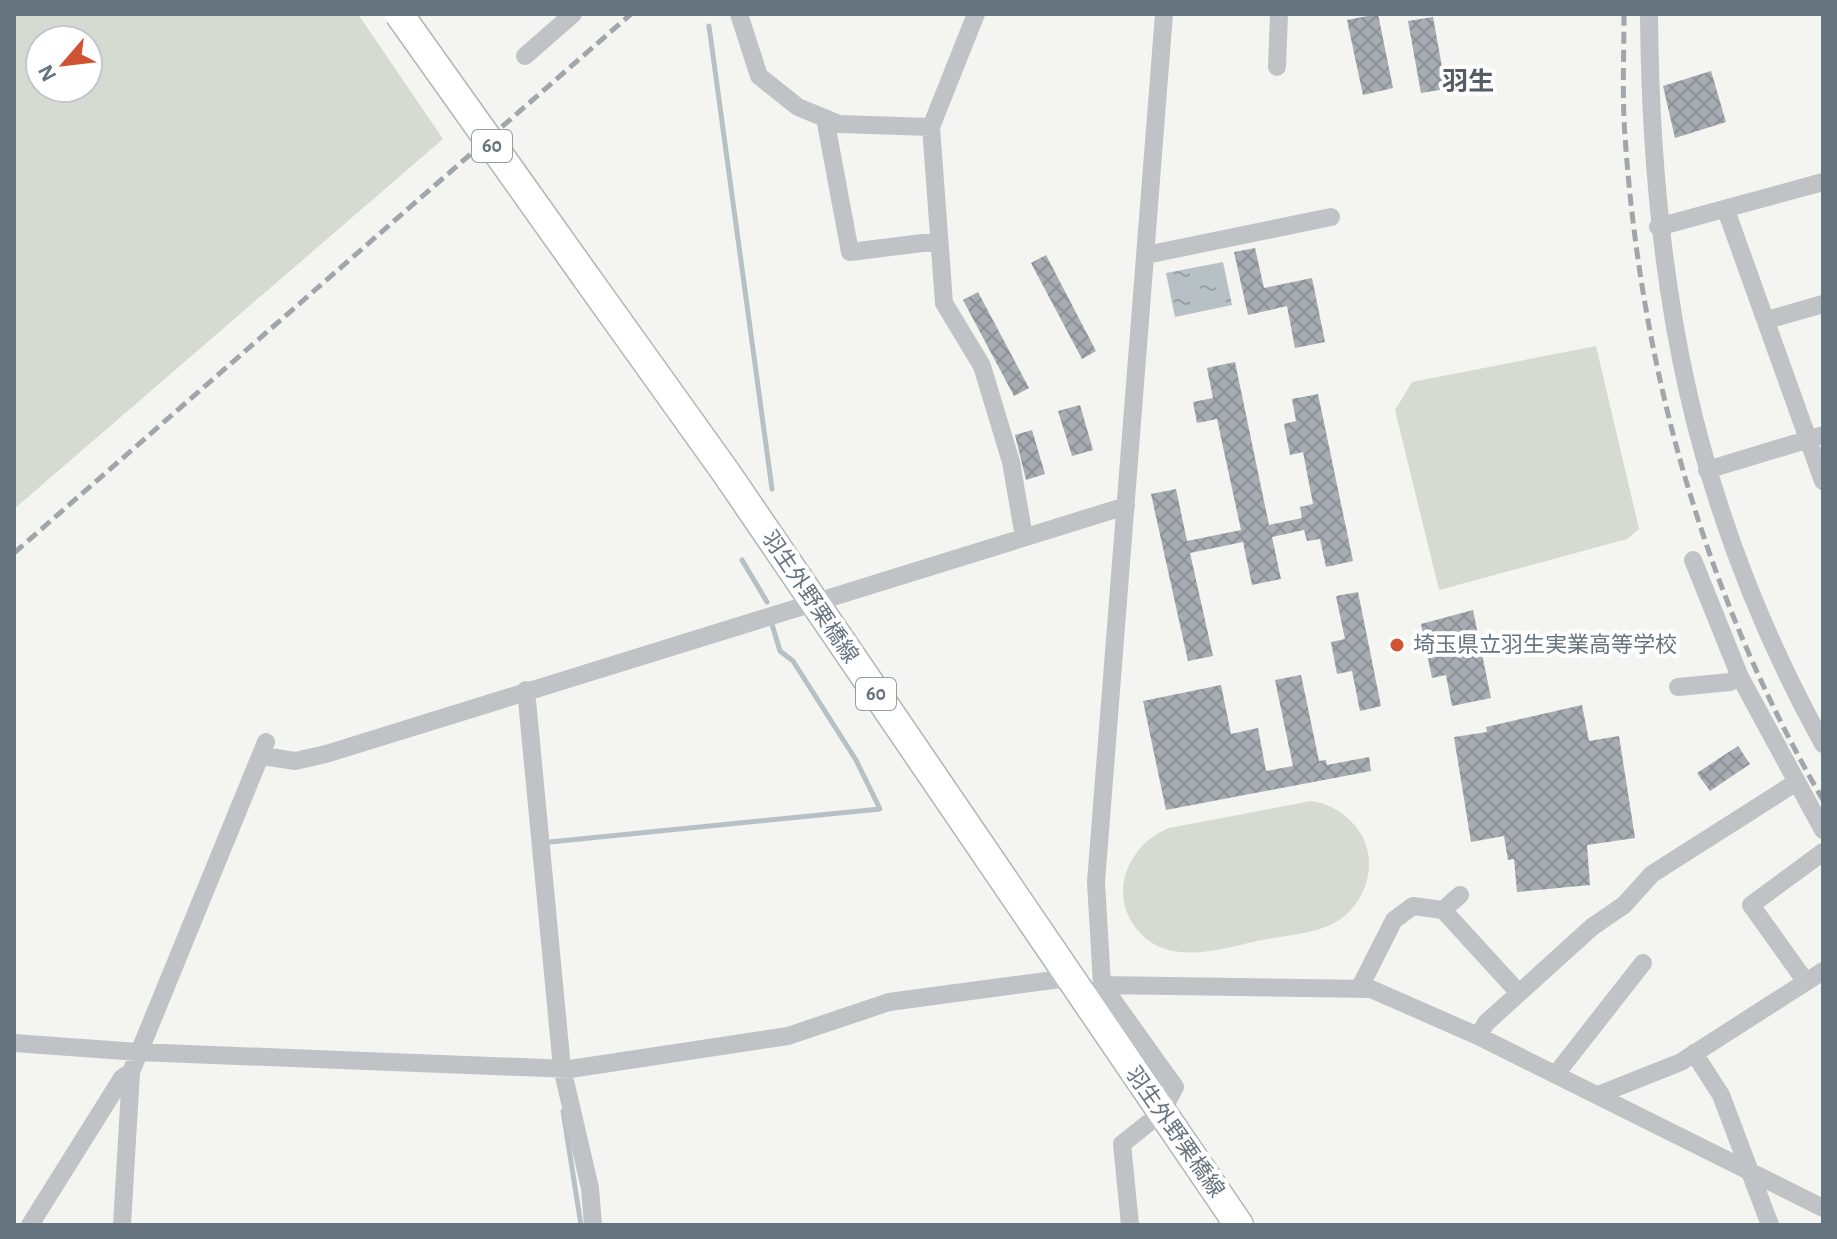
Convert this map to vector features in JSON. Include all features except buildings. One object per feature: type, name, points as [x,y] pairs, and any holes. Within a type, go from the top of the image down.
[{"type":"main road","name":"羽生外野栗橋線","points":[[399,14],[813,601],[1239,1225]]},
{"type":"street","points":[[525,56],[573,14]]},
{"type":"street","points":[[739,14],[759,76],[798,107],[839,124],[931,127]]},
{"type":"street","points":[[976,14],[931,127],[944,303],[982,366],[1011,462],[1024,537]]},
{"type":"street","points":[[1130,1225],[1122,1144],[1161,1113],[1175,1087],[1102,985],[1096,882],[1164,14]]},
{"type":"street","points":[[1277,67],[1279,14]]},
{"type":"street","points":[[1649,14],[1650,119],[1658,227],[1678,351],[1707,470],[1760,621],[1823,744]]},
{"type":"street","points":[[825,118],[850,252],[939,241]]},
{"type":"street","points":[[1658,227],[1823,182]]},
{"type":"street","points":[[1726,210],[1767,320],[1816,437],[1823,481]]},
{"type":"street","points":[[1146,255],[1331,217]]},
{"type":"street","points":[[1767,320],[1823,304]]},
{"type":"street","points":[[1707,470],[1816,437]]},
{"type":"street","points":[[122,1225],[131,1072],[264,749],[295,761],[326,754],[1126,506]]},
{"type":"street","points":[[1693,560],[1740,677],[1823,830]]},
{"type":"street","points":[[1678,687],[1730,682],[1740,677]]},
{"type":"street","points":[[526,690],[562,1068],[590,1188],[593,1225]]},
{"type":"street","points":[[1478,1036],[1486,1023],[1592,927],[1624,905],[1652,874],[1795,783]]},
{"type":"street","points":[[1806,982],[1751,905],[1823,852]]},
{"type":"street","points":[[1443,910],[1460,895]]},
{"type":"street","points":[[1359,989],[1394,920],[1413,906],[1443,910],[1519,993]]},
{"type":"street","points":[[1556,1074],[1643,963]]},
{"type":"street","points":[[1598,1095],[1694,1053],[1823,971]]},
{"type":"street","points":[[14,1043],[138,1052],[562,1068],[788,1036],[889,1002],[1068,978]]},
{"type":"street","points":[[1102,985],[1371,989],[1478,1036],[1823,1208]]},
{"type":"street","points":[[1694,1053],[1721,1095],[1770,1225]]},
{"type":"street","points":[[30,1225],[122,1078],[131,1072]]},
{"type":"shaded area","points":[[14,14],[358,14],[443,139],[14,509]]},
{"type":"shaded area","points":[[1596,346],[1639,529],[1627,539],[1439,590],[1395,410],[1412,382]]},
{"type":"shaded area","points":[[1311,801],[1346,816],[1367,847],[1369,860],[1365,886],[1351,910],[1341,919],[1304,933],[1215,950],[1182,952],[1167,950],[1153,943],[1140,933],[1130,919],[1124,903],[1126,873],[1132,859],[1154,836],[1169,828]]},
{"type":"water","points":[[1223,262],[1232,305],[1175,317],[1166,273]]},
{"type":"waterway","points":[[709,26],[772,489]]},
{"type":"waterway","points":[[742,560],[767,602]]},
{"type":"waterway","points":[[550,842],[880,809],[856,760],[793,661],[780,651],[771,621]]},
{"type":"waterway","points":[[563,1111],[581,1225]]},
{"type":"railway","points":[[14,553],[631,14]]},
{"type":"railway","points":[[1624,14],[1624,121],[1633,223],[1646,310],[1664,395],[1686,480],[1745,644],[1781,723],[1823,800]]},
{"type":"place","name":"埼玉県立羽生実業高等学校","points":[[1397,645]]},
{"type":"district","name":"羽生","points":[[1468,82]]}]
